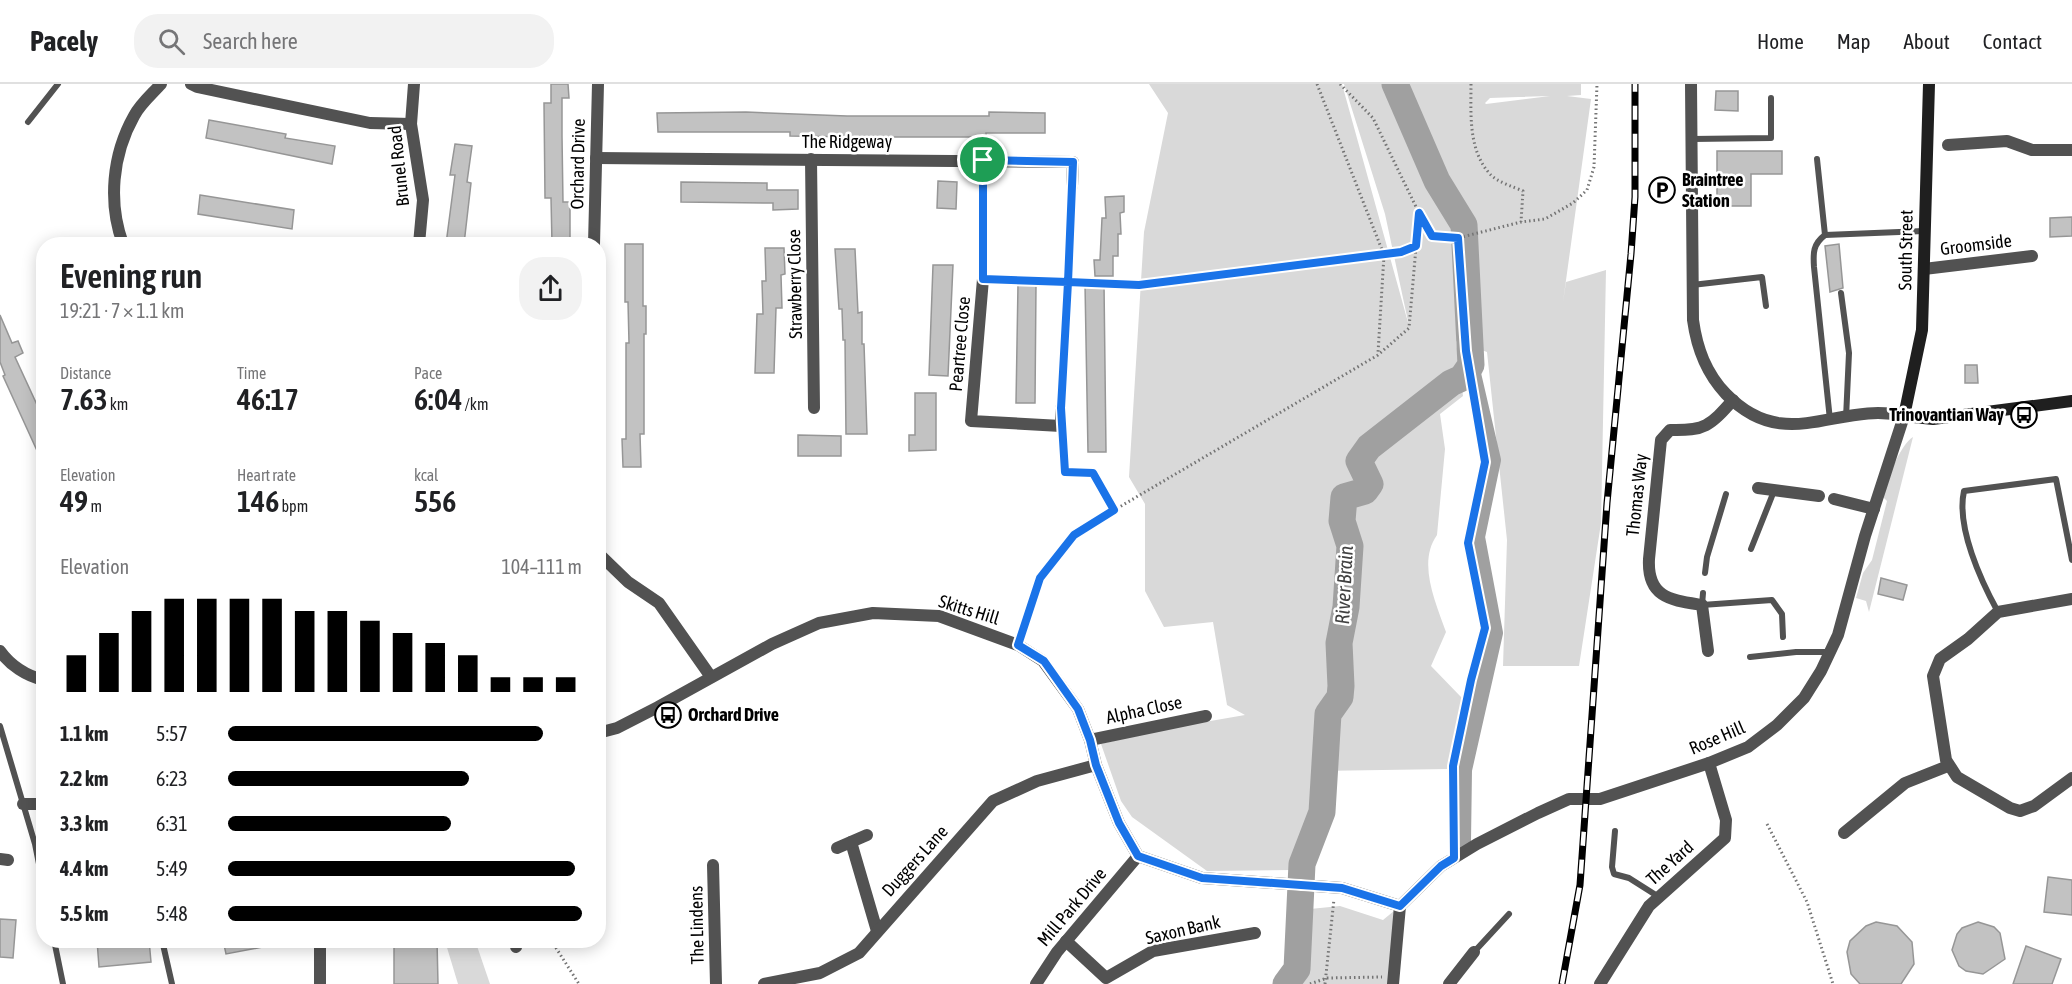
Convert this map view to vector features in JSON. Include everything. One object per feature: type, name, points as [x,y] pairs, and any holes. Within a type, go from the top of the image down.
[{"type":"main road","name":"South Street","points":[[1904,416],[1919,351],[1924,269],[1929,84]]},
{"type":"main road","points":[[1904,416],[1934,419],[2072,400]]},
{"type":"street","points":[[120,237],[114,220],[115,165],[134,115],[161,84]]},
{"type":"street","points":[[191,84],[370,123],[411,124]]},
{"type":"street","name":"Brunel Road","points":[[414,84],[411,124],[423,200],[420,237]]},
{"type":"street","name":"Orchard Drive","points":[[594,237],[598,84]]},
{"type":"street","points":[[1691,84],[1693,320],[1700,352],[1713,378],[1733,400],[1770,422],[1794,424],[1887,412],[1904,416]]},
{"type":"street","points":[[1948,146],[2007,141],[2032,150],[2072,150]]},
{"type":"street","name":"The Ridgeway","points":[[596,158],[1073,162],[1072,186]]},
{"type":"street","name":"Strawberry Close","points":[[811,159],[814,408]]},
{"type":"street","name":"Peartree Close","points":[[983,160],[983,279],[971,421],[1061,426]]},
{"type":"street","name":"Groomside","points":[[1924,269],[2032,256]]},
{"type":"street","name":"Thomas Way","points":[[1703,599],[1667,599],[1658,592],[1648,576],[1661,440],[1670,430],[1695,430],[1715,421],[1733,400]]},
{"type":"street","points":[[1061,408],[1061,426]]},
{"type":"street","name":"Rose Hill","points":[[1400,906],[1441,866],[1569,799],[1600,799],[1708,763],[1748,747],[1777,725],[1804,698],[1830,652],[1849,603],[1874,509],[1904,416]]},
{"type":"street","points":[[1758,488],[1819,496]]},
{"type":"street","points":[[1834,499],[1874,509]]},
{"type":"street","points":[[606,561],[628,582],[659,603],[711,677]]},
{"type":"street","points":[[1703,599],[1708,651]]},
{"type":"street","points":[[2072,599],[1998,612],[1968,639],[1940,658],[1935,667],[1933,683],[1948,766],[1957,777],[2015,810],[2034,806],[2072,778]]},
{"type":"street","name":"Skitts Hill","points":[[606,731],[617,728],[772,644],[819,622],[873,614],[939,616],[1018,645],[1044,661],[1078,709],[1090,740],[1096,765],[1119,823],[1138,856]]},
{"type":"street","points":[[0,651],[8,662],[36,677]]},
{"type":"street","name":"Alpha Close","points":[[1090,740],[1206,716]]},
{"type":"street","name":"The Yard","points":[[1600,984],[1648,906],[1725,838],[1726,820],[1708,763]]},
{"type":"street","name":"Duggers Lane","points":[[764,984],[820,973],[859,953],[993,801],[1036,781],[1096,765]]},
{"type":"street","points":[[1844,833],[1905,783],[1948,766]]},
{"type":"street","points":[[23,804],[36,804]]},
{"type":"street","points":[[837,848],[867,835]]},
{"type":"street","points":[[851,842],[877,932]]},
{"type":"street","points":[[1138,856],[1202,878],[1335,888],[1371,895],[1400,906],[1393,980]]},
{"type":"street","name":"Mill Park Drive","points":[[1036,984],[1066,941],[1138,856]]},
{"type":"street","name":"The Lindens","points":[[713,865],[716,984]]},
{"type":"street","name":"Saxon Bank","points":[[1066,941],[1106,978],[1153,951],[1255,933]]},
{"type":"street","points":[[320,948],[320,984]]},
{"type":"street","points":[[1449,984],[1474,952]]},
{"type":"lane","points":[[28,122],[58,84]]},
{"type":"lane","points":[[1691,139],[1771,138],[1771,98]]},
{"type":"lane","points":[[1816,159],[1825,235]]},
{"type":"lane","points":[[1830,420],[1813,251],[1817,241],[1825,235],[1924,231]]},
{"type":"lane","points":[[1692,285],[1762,277],[1766,306]]},
{"type":"lane","points":[[983,279],[1026,279]]},
{"type":"lane","points":[[1841,293],[1849,353],[1846,418]]},
{"type":"lane","points":[[1061,426],[1065,472],[1093,473]]},
{"type":"lane","points":[[1998,612],[1976,570],[1970,546],[1964,491],[2056,479],[2072,560]]},
{"type":"lane","points":[[1751,549],[1774,490]]},
{"type":"lane","points":[[1706,573],[1707,557],[1726,494]]},
{"type":"lane","points":[[1018,645],[1040,578],[1074,535]]},
{"type":"lane","name":"Thomas Way","points":[[1703,599],[1772,600],[1782,614],[1783,637]]},
{"type":"lane","points":[[1750,657],[1796,652],[1830,652]]},
{"type":"lane","points":[[0,726],[36,857]]},
{"type":"lane","points":[[1615,831],[1612,867],[1614,874],[1629,878],[1659,897]]},
{"type":"lane","points":[[1474,952],[1509,914]]},
{"type":"lane","points":[[56,948],[63,984]]},
{"type":"lane","points":[[164,948],[172,984]]},
{"type":"path","points":[[1317,84],[1384,255],[1378,355]]},
{"type":"path","points":[[1340,84],[1372,118],[1432,236],[1458,238],[1521,222],[1545,219],[1573,203],[1587,190],[1594,167],[1597,84]]},
{"type":"path","points":[[1471,84],[1471,121],[1475,149],[1491,175],[1523,192],[1521,222]]},
{"type":"path","points":[[1061,408],[1072,186]]},
{"type":"path","points":[[1074,535],[1378,355],[1409,328],[1419,213]]},
{"type":"path","points":[[1454,858],[1453,766],[1471,680],[1485,628],[1468,543],[1485,462],[1466,351],[1458,238]]},
{"type":"path","points":[[1026,279],[1139,285],[1384,255],[1416,246]]},
{"type":"path","points":[[1093,473],[1114,510]]},
{"type":"path","points":[[1767,824],[1807,902],[1833,984]]},
{"type":"path","points":[[1325,984],[1335,888]]},
{"type":"path","points":[[556,948],[579,984]]},
{"type":"path","points":[[1310,984],[1327,978],[1393,980]]},
{"type":"shaded area","points":[[1149,84],[1342,84],[1409,326],[1385,214],[1344,84],[1581,84],[1581,95],[1567,96],[1591,99],[1563,302],[1566,282],[1606,270],[1601,523],[1579,666],[1503,666],[1507,540],[1487,352],[1456,341],[1463,396],[1440,414],[1445,449],[1437,535],[1431,546],[1428,570],[1433,596],[1446,632],[1431,666],[1462,698],[1448,769],[1317,771],[1316,786],[1292,870],[1207,871],[1132,817],[1121,801],[1101,744],[1147,732],[1245,715],[1227,705],[1213,622],[1164,627],[1145,591],[1145,504],[1129,477],[1144,232],[1168,113]],"holes":[[[1550,96],[1486,104],[1490,98]]]},
{"type":"shaded area","points":[[1913,437],[1869,612],[1866,601],[1856,598],[1863,573],[1872,560],[1887,501],[1883,497],[1887,483],[1898,456]]},
{"type":"shaded area","points":[[1340,906],[1383,920],[1400,906],[1389,984],[1287,984],[1308,965],[1310,909]]},
{"type":"shaded area","points":[[447,948],[478,948],[490,984],[458,984]]},
{"type":"building","points":[[551,84],[568,84],[569,98],[562,98],[562,136],[563,202],[570,202],[570,237],[552,237],[551,198],[545,198],[544,103],[551,103]]},
{"type":"building","points":[[1716,91],[1738,91],[1738,111],[1715,110]]},
{"type":"building","points":[[746,112],[847,116],[989,116],[989,112],[1045,113],[1045,133],[986,133],[986,137],[854,137],[790,136],[790,132],[658,132],[657,113]]},
{"type":"building","points":[[209,120],[286,134],[285,138],[335,146],[332,164],[206,138]]},
{"type":"building","points":[[455,144],[472,146],[467,182],[471,183],[465,237],[447,237],[455,175],[450,175]]},
{"type":"building","points":[[1717,151],[1782,151],[1782,174],[1751,174],[1751,206],[1717,206]]},
{"type":"building","points":[[938,181],[957,182],[956,209],[937,208]]},
{"type":"building","points":[[681,182],[767,183],[767,190],[798,190],[798,209],[773,210],[773,203],[681,202]]},
{"type":"building","points":[[200,195],[294,210],[292,229],[198,214]]},
{"type":"building","points":[[1124,196],[1124,212],[1120,213],[1121,234],[1118,234],[1118,256],[1113,256],[1113,276],[1095,276],[1094,260],[1100,260],[1102,218],[1106,218],[1105,197]]},
{"type":"building","points":[[2072,217],[2072,236],[2050,237],[2050,218]]},
{"type":"building","points":[[625,244],[643,244],[643,306],[646,306],[646,334],[644,334],[644,434],[640,434],[641,467],[623,467],[622,439],[626,439],[626,343],[629,343],[628,302],[625,302]]},
{"type":"building","points":[[1839,244],[1843,288],[1830,292],[1825,246]]},
{"type":"building","points":[[765,248],[784,248],[785,274],[781,275],[782,308],[776,308],[774,373],[755,373],[757,314],[763,314],[762,281],[766,281]]},
{"type":"building","points":[[835,249],[855,249],[858,313],[862,312],[867,434],[846,434],[845,340],[843,340],[842,309],[839,309]]},
{"type":"building","points":[[933,265],[953,265],[948,376],[929,375]]},
{"type":"building","points":[[1018,284],[1036,284],[1035,403],[1016,403]]},
{"type":"building","points":[[1085,284],[1104,284],[1106,452],[1088,452]]},
{"type":"building","points":[[0,315],[12,343],[18,341],[23,353],[15,357],[36,403],[36,448],[3,376],[5,375],[0,362]]},
{"type":"building","points":[[1965,365],[1977,365],[1978,383],[1965,383]]},
{"type":"building","points":[[915,393],[936,393],[936,450],[909,451],[909,435],[915,435]]},
{"type":"building","points":[[798,435],[841,436],[841,456],[798,456]]},
{"type":"building","points":[[1881,578],[1907,585],[1903,600],[1878,594]]},
{"type":"building","points":[[2048,877],[2072,880],[2072,915],[2044,912]]},
{"type":"building","points":[[0,919],[16,920],[13,958],[0,957]]},
{"type":"building","points":[[1876,922],[1897,926],[1912,942],[1914,964],[1901,984],[1860,984],[1851,974],[1847,952],[1850,941],[1866,926]]},
{"type":"building","points":[[1978,922],[1994,927],[2000,933],[2005,959],[1983,974],[1966,971],[1959,966],[1952,950],[1957,934],[1962,928]]},
{"type":"building","points":[[2026,946],[2061,959],[2052,984],[2013,984]]},
{"type":"building","points":[[98,948],[150,948],[151,962],[99,967]]},
{"type":"building","points":[[225,948],[258,948],[226,954]]},
{"type":"building","points":[[394,948],[437,948],[438,984],[394,984]]},
{"type":"waterway","name":"River Brain","points":[[1286,984],[1297,969],[1302,864],[1322,812],[1328,714],[1340,697],[1339,643],[1346,607],[1350,546],[1342,521],[1344,497],[1365,491],[1370,484],[1359,461],[1369,447],[1451,383],[1462,378],[1471,365],[1464,225],[1437,181],[1395,84]]},
{"type":"waterway","points":[[1463,841],[1464,770],[1495,633],[1477,537],[1493,460],[1471,365]]},
{"type":"railway","points":[[1562,984],[1580,885],[1607,503],[1635,197],[1635,84]]},
{"type":"place","name":"Braintree Station","points":[[1662,190]]},
{"type":"place","name":"Trinovantian Way","points":[[2024,415]]},
{"type":"place","name":"Orchard Drive","points":[[668,715]]},
{"type":"route","points":[[983,160],[983,279],[1068,282],[1061,408],[1065,472],[1093,473],[1114,510],[1074,535],[1040,578],[1018,645],[1044,661],[1078,709],[1090,740],[1096,765],[1119,823],[1138,856],[1202,878],[1342,888],[1371,895],[1400,906],[1441,866],[1454,858],[1453,766],[1471,680],[1485,628],[1468,543],[1485,462],[1466,351],[1458,238],[1432,236],[1419,213],[1416,246],[1401,252],[1139,285],[1068,282],[1073,162],[983,160]]}]
